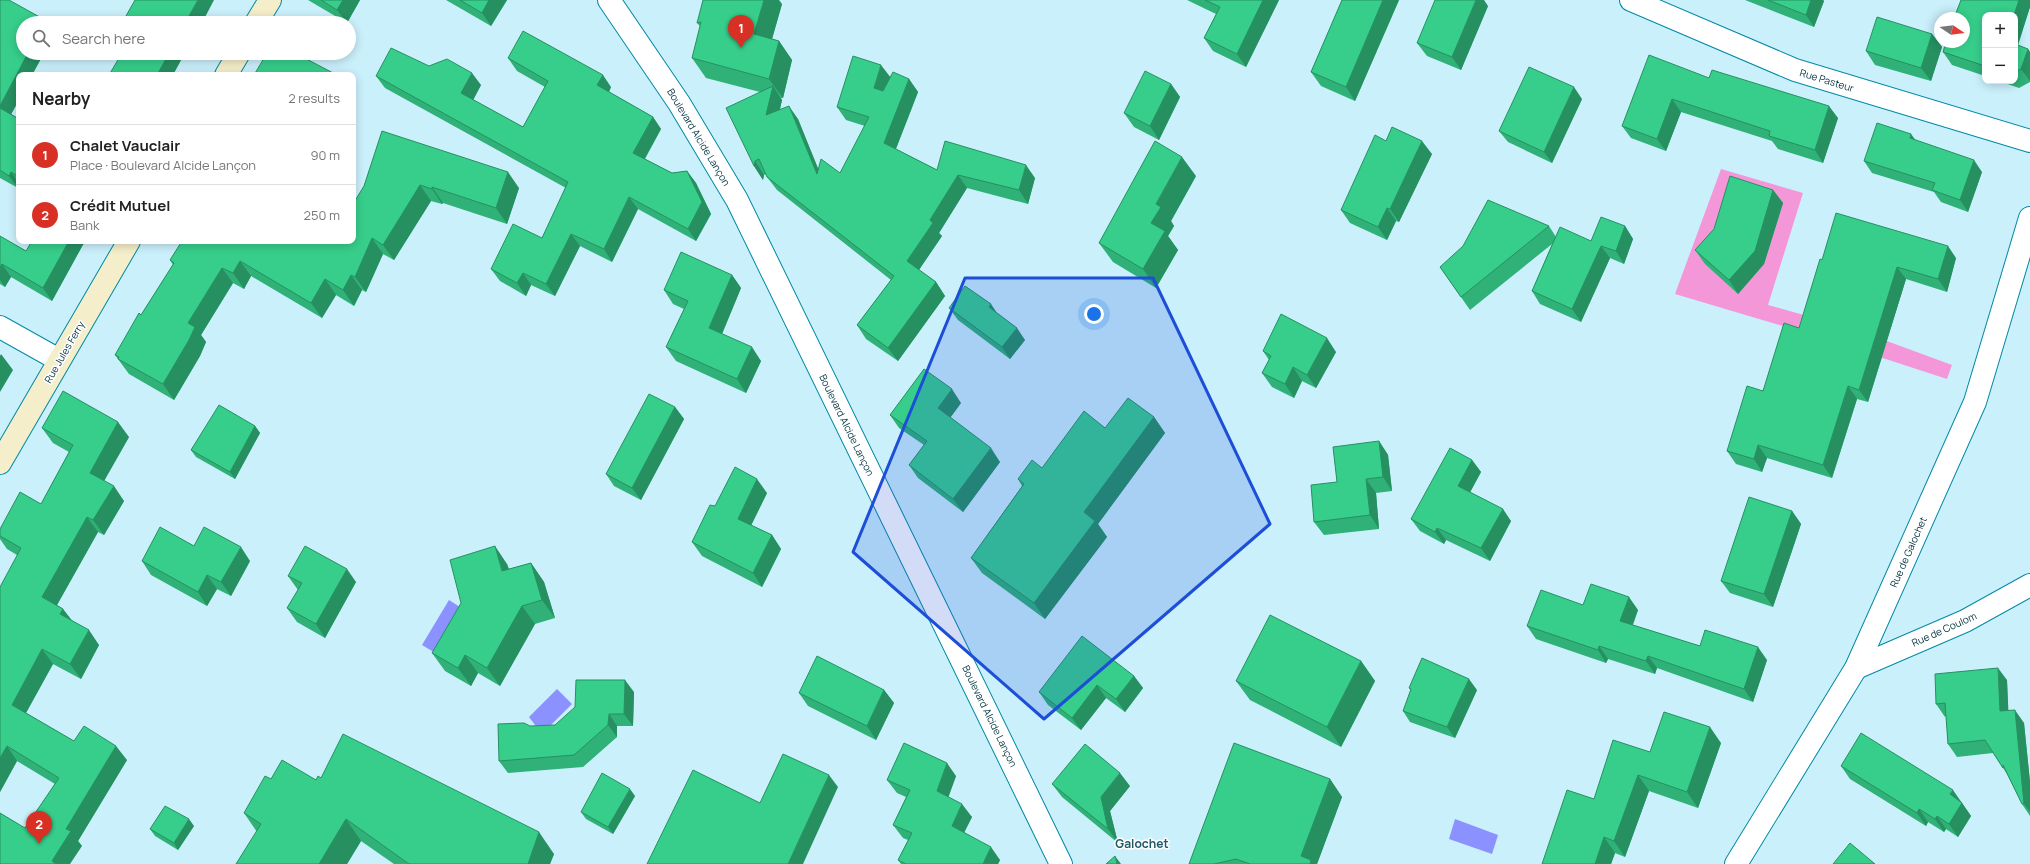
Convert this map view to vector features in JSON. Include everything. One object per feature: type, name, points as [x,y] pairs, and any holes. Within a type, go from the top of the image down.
[{"type":"street","points":[[260,16],[270,0]]},
{"type":"street","name":"Boulevard Alcide Lançon","points":[[610,0],[679,103],[737,200],[1061,864]]},
{"type":"street","name":"Rue Pasteur","points":[[1631,0],[1795,70],[2030,141]]},
{"type":"street","points":[[228,72],[235,60]]},
{"type":"street","name":"Rue de Galochet","points":[[1736,864],[1856,668],[1975,402],[2030,218]]},
{"type":"street","name":"Rue Jules Ferry","points":[[0,463],[127,244]]},
{"type":"street","points":[[0,327],[59,360]]},
{"type":"street","name":"Rue de Coulom","points":[[1856,668],[1965,621],[2030,585]]},
{"type":"highlighted area","points":[[965,278],[1153,278],[1270,524],[1044,719],[853,552]]},
{"type":"shaded area","points":[[1721,169],[1803,193],[1768,305],[1854,329],[1952,365],[1947,379],[1803,332],[1675,294]]},
{"type":"water","points":[[449,600],[463,609],[442,657],[422,645]]},
{"type":"water","points":[[557,689],[572,704],[542,734],[529,717]]},
{"type":"water","points":[[1455,819],[1498,835],[1492,854],[1449,839]]},
{"type":"building","points":[[0,0],[9,0],[38,16],[16,16],[16,60],[24,60],[18,72],[16,72],[16,76],[0,106]]},
{"type":"building","points":[[135,0],[198,0],[189,16],[126,16]]},
{"type":"building","points":[[321,0],[343,0],[337,10]]},
{"type":"building","points":[[460,0],[489,0],[482,13]]},
{"type":"building","points":[[703,0],[764,0],[754,34],[779,41],[769,79],[692,58],[701,22],[697,23]]},
{"type":"building","points":[[1205,0],[1263,0],[1237,54],[1204,38],[1220,7]]},
{"type":"building","points":[[1342,0],[1383,0],[1346,87],[1311,72]]},
{"type":"building","points":[[1435,0],[1476,0],[1452,57],[1417,43]]},
{"type":"building","points":[[1768,0],[1811,0],[1806,15]]},
{"type":"building","points":[[1961,0],[2019,0],[2015,12],[1982,12],[1982,65],[1943,52],[1944,48],[1970,48],[1970,12],[1956,12]]},
{"type":"building","points":[[1877,17],[1932,34],[1921,68],[1866,51]]},
{"type":"building","points":[[523,31],[603,75],[597,85],[653,117],[633,153],[672,173],[687,171],[702,202],[688,229],[629,197],[604,249],[571,234],[546,284],[523,273],[517,283],[491,269],[513,224],[542,238],[568,182],[376,76],[391,48],[429,66],[447,59],[472,73],[461,93],[523,127],[548,81],[508,58]]},
{"type":"building","points":[[2018,45],[2028,49],[2021,69],[2018,70]]},
{"type":"building","points":[[1649,55],[1709,78],[1712,70],[1829,106],[1815,150],[1769,136],[1770,131],[1672,99],[1657,139],[1622,126]]},
{"type":"building","points":[[853,56],[881,65],[874,88],[883,91],[893,72],[909,79],[884,143],[937,170],[945,141],[1026,165],[1019,190],[958,175],[930,220],[933,223],[907,261],[936,282],[888,348],[857,325],[894,276],[767,177],[759,159],[755,161],[754,166],[726,108],[773,86],[766,115],[789,106],[817,174],[821,159],[840,173],[869,117],[837,107]]},
{"type":"building","points":[[118,60],[165,60],[159,72],[111,72]]},
{"type":"building","points":[[263,60],[308,60],[331,72],[256,72]]},
{"type":"building","points":[[1529,67],[1574,87],[1544,152],[1499,131]]},
{"type":"building","points":[[1145,71],[1171,84],[1150,126],[1124,113]]},
{"type":"building","points":[[0,108],[16,117],[16,175],[11,172],[9,176],[0,170]]},
{"type":"building","points":[[1877,123],[1911,134],[1910,138],[1974,160],[1960,200],[1932,190],[1935,183],[1864,161]]},
{"type":"building","points":[[1392,127],[1422,141],[1390,209],[1387,208],[1378,227],[1341,210],[1375,135],[1386,141]]},
{"type":"building","points":[[382,131],[508,172],[496,208],[432,187],[432,189],[420,185],[383,245],[372,238],[355,277],[351,275],[343,290],[325,279],[311,303],[240,261],[233,273],[222,268],[188,323],[195,327],[163,384],[118,359],[119,357],[115,355],[139,313],[141,315],[174,263],[170,260],[180,244],[356,244],[356,199],[364,186]]},
{"type":"building","points":[[1155,141],[1182,157],[1156,204],[1161,207],[1151,223],[1165,231],[1143,269],[1099,243]]},
{"type":"building","points":[[1730,176],[1773,190],[1755,251],[1729,280],[1695,250],[1714,229]]},
{"type":"building","points":[[1488,200],[1549,226],[1461,297],[1440,267],[1463,246]]},
{"type":"building","points":[[1836,213],[1948,246],[1938,279],[1897,267],[1859,390],[1848,386],[1823,465],[1758,445],[1754,459],[1727,451],[1747,386],[1763,391],[1784,323],[1799,328]]},
{"type":"building","points":[[1601,217],[1625,226],[1616,251],[1601,246],[1572,309],[1532,291],[1560,227],[1591,241]]},
{"type":"building","points":[[0,236],[26,251],[30,244],[67,244],[43,288],[2,264],[0,267]]},
{"type":"building","points":[[681,252],[732,275],[709,328],[752,347],[737,379],[666,347],[688,301],[664,290]]},
{"type":"building","points":[[965,286],[991,304],[989,307],[1017,328],[1002,347],[949,308]]},
{"type":"building","points":[[1281,314],[1327,338],[1307,375],[1293,367],[1285,384],[1262,373],[1271,356],[1263,351]]},
{"type":"building","points":[[924,369],[952,389],[938,408],[991,448],[953,499],[909,465],[927,441],[890,415]]},
{"type":"building","points":[[63,391],[118,422],[90,473],[114,486],[93,520],[87,517],[42,597],[63,609],[60,614],[89,630],[70,664],[42,649],[12,705],[74,741],[84,726],[116,746],[66,829],[71,831],[52,861],[56,864],[0,864],[0,813],[25,828],[59,778],[7,746],[0,758],[0,587],[21,548],[0,536],[0,529],[20,492],[41,504],[73,445],[42,428]]},
{"type":"building","points":[[649,394],[675,407],[632,488],[606,474]]},
{"type":"building","points":[[1128,398],[1154,417],[1084,512],[1095,521],[1034,603],[971,558],[1024,484],[1018,479],[1032,460],[1042,468],[1084,411],[1105,428]]},
{"type":"building","points":[[219,405],[255,426],[230,472],[191,450]]},
{"type":"building","points":[[1379,441],[1383,477],[1366,479],[1370,515],[1314,522],[1311,485],[1337,482],[1333,447]]},
{"type":"building","points":[[1450,448],[1472,460],[1458,486],[1503,509],[1481,548],[1437,528],[1435,532],[1411,519]]},
{"type":"building","points":[[735,467],[757,479],[738,519],[772,535],[753,573],[692,542],[710,505],[715,506]]},
{"type":"building","points":[[1749,497],[1792,511],[1764,594],[1721,581]]},
{"type":"building","points":[[160,527],[194,546],[204,527],[241,547],[221,582],[207,575],[198,592],[142,561]]},
{"type":"building","points":[[305,546],[347,569],[316,624],[287,608],[302,583],[288,576]]},
{"type":"building","points":[[495,546],[502,571],[531,563],[542,600],[522,606],[487,668],[465,655],[458,668],[432,653],[461,603],[450,560]]},
{"type":"building","points":[[1591,584],[1629,597],[1620,621],[1700,646],[1705,630],[1758,647],[1744,689],[1648,656],[1646,661],[1599,646],[1598,650],[1527,626],[1541,590],[1583,605]]},
{"type":"building","points":[[1270,615],[1361,661],[1327,727],[1236,681]]},
{"type":"building","points":[[1082,636],[1134,676],[1116,699],[1097,685],[1072,718],[1039,692]]},
{"type":"building","points":[[817,656],[884,690],[867,726],[799,693]]},
{"type":"building","points":[[1422,658],[1469,679],[1447,727],[1403,711],[1411,689],[1409,688]]},
{"type":"building","points":[[1998,668],[2000,711],[2015,710],[2024,804],[2022,804],[2003,765],[2003,768],[1985,740],[1948,744],[1945,703],[1936,704],[1935,674]]},
{"type":"building","points":[[576,680],[625,680],[624,714],[609,714],[608,725],[574,755],[499,761],[498,724],[524,723],[530,726],[555,725],[575,707]]},
{"type":"building","points":[[1664,712],[1710,727],[1687,792],[1638,775],[1614,841],[1604,837],[1595,864],[1542,864],[1567,790],[1594,799],[1613,740],[1650,752]]},
{"type":"building","points":[[1861,733],[1953,790],[1950,794],[1962,803],[1949,824],[1937,816],[1935,819],[1919,809],[1917,813],[1841,766]]},
{"type":"building","points":[[343,734],[539,832],[528,864],[409,864],[346,819],[319,864],[236,864],[261,824],[244,813],[265,776],[271,779],[282,760],[316,780],[318,776],[321,778]]},
{"type":"building","points":[[904,743],[947,763],[937,791],[962,804],[952,826],[991,847],[983,864],[906,864],[898,860],[912,833],[893,825],[910,790],[887,780]]},
{"type":"building","points":[[1234,743],[1330,779],[1301,856],[1311,860],[1310,864],[1250,864],[1236,859],[1214,864],[1189,864]]},
{"type":"building","points":[[1085,744],[1120,773],[1101,797],[1108,829],[1052,784]]},
{"type":"building","points":[[783,754],[829,775],[788,864],[647,864],[693,770],[760,803]]},
{"type":"building","points":[[602,773],[630,789],[608,827],[581,812]]},
{"type":"building","points":[[165,806],[189,819],[174,843],[150,829]]},
{"type":"building","points":[[1850,843],[1875,864],[1833,864]]},
{"type":"building","points":[[1115,856],[1117,864],[1106,864]]},
{"type":"place","name":"Chalet Vauclair","points":[[741,48]]},
{"type":"place","name":"Crédit Mutuel","points":[[39,844]]},
{"type":"district","name":"Galochet","points":[[1142,843]]}]
